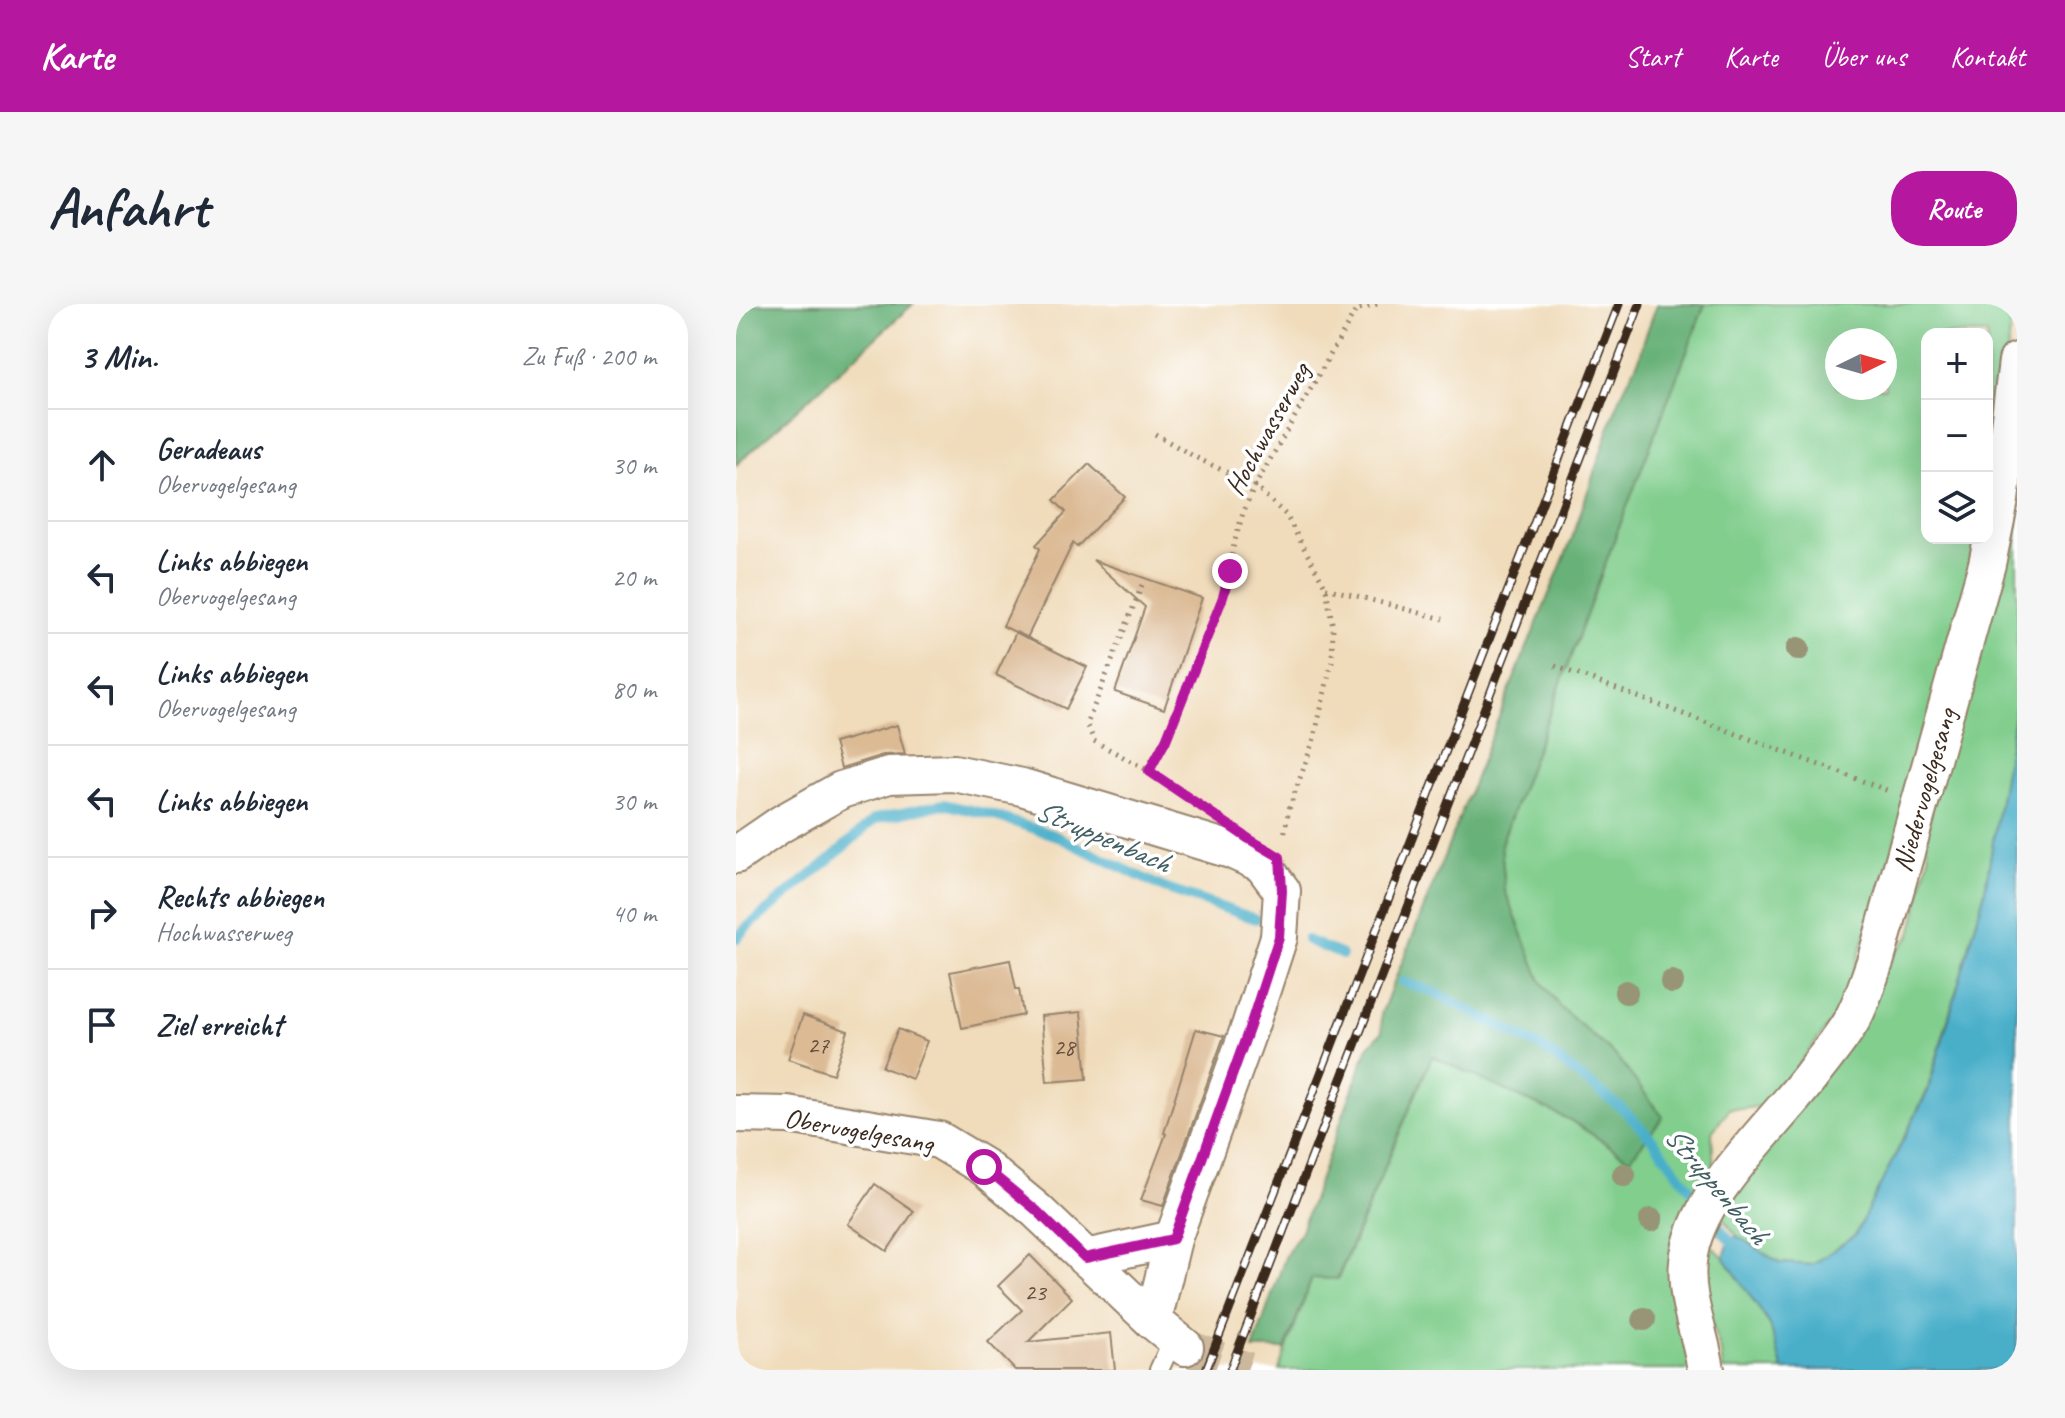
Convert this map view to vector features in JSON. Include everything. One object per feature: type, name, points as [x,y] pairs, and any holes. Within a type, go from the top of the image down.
[{"type":"street","name":"Niedervogelgesang","points":[[1706,1370],[1687,1280],[1693,1239],[1725,1181],[1809,1079],[1853,1017],[1876,959],[1987,564],[2000,500],[2017,361]]},
{"type":"street","points":[[736,855],[781,824],[841,790],[889,775],[954,773],[1022,787],[1231,850],[1262,864],[1282,891]]},
{"type":"street","name":"Obervogelgesang","points":[[1168,1344],[1173,1239],[1279,937],[1282,891]]},
{"type":"street","name":"Obervogelgesang","points":[[736,1114],[788,1115],[939,1140],[984,1167],[1036,1210],[1168,1344]]},
{"type":"street","points":[[1085,1258],[1173,1239]]},
{"type":"path","name":"Hochwasserweg","points":[[1149,771],[1166,740],[1223,597],[1240,523],[1255,486],[1356,310],[1377,304]]},
{"type":"path","points":[[1155,434],[1255,486],[1286,515],[1326,588],[1333,628],[1332,661],[1314,739],[1289,809],[1280,857],[1282,891]]},
{"type":"path","points":[[1142,585],[1087,724],[1094,741],[1149,771],[1199,805]]},
{"type":"path","points":[[1326,588],[1443,619]]},
{"type":"path","points":[[1555,666],[1920,802]]},
{"type":"green space","points":[[736,304],[913,304],[736,465]]},
{"type":"green space","points":[[1657,304],[1705,304],[1501,844],[1505,891],[1541,981],[1561,1008],[1617,1057],[1663,1117],[1630,1159],[1570,1120],[1432,1056],[1337,1279],[1312,1278],[1285,1349],[1253,1349],[1286,1255],[1300,1233],[1368,1047],[1382,1032],[1381,1014],[1571,541],[1619,399],[1640,357]]},
{"type":"green space","points":[[1705,304],[2013,304],[1993,465],[1993,328],[1921,328],[1921,544],[1977,544],[1911,792],[1842,1008],[1767,1105],[1730,1108],[1712,1132],[1714,1176],[1691,1370],[1279,1370],[1312,1278],[1338,1279],[1432,1056],[1570,1120],[1629,1159],[1617,1057],[1561,1008],[1541,981],[1505,891],[1501,844]]},
{"type":"green space","points":[[2017,447],[2017,700],[1984,895],[1927,1091],[1855,1236],[1812,1265],[1780,1263],[1737,1236],[1719,1214],[1895,953],[1911,935],[1929,857],[1925,839]]},
{"type":"green space","points":[[1703,1239],[1724,1257],[1770,1325],[1783,1370],[1723,1370],[1721,1352],[1700,1290]]},
{"type":"water","points":[[2017,700],[2017,1370],[1783,1370],[1770,1325],[1724,1257],[1729,1241],[1737,1236],[1780,1263],[1812,1265],[1855,1235],[1928,1091],[1984,895]]},
{"type":"building","points":[[1089,464],[1125,497],[1077,547],[1073,543],[1027,638],[1003,626],[1040,549],[1036,545],[1066,512],[1054,500]]},
{"type":"building","points":[[1093,560],[1202,598],[1164,709],[1115,692],[1145,607]]},
{"type":"building","points":[[1016,632],[1087,667],[1066,709],[996,675]]},
{"type":"building","points":[[897,725],[905,754],[883,755],[841,768],[834,743]]},
{"type":"building","points":[[1010,960],[1023,1015],[962,1028],[950,972]]},
{"type":"building","points":[[1081,1012],[1087,1079],[1047,1082],[1041,1016]]},
{"type":"building","points":[[803,1015],[848,1031],[833,1074],[788,1059]]},
{"type":"building","points":[[898,1029],[927,1041],[912,1079],[882,1067]]},
{"type":"building","points":[[1196,1029],[1224,1036],[1163,1206],[1141,1200],[1166,1134]]},
{"type":"building","points":[[875,1184],[914,1211],[887,1251],[848,1224]]},
{"type":"building","points":[[1030,1255],[1072,1298],[1028,1342],[1111,1333],[1115,1370],[1015,1370],[988,1342],[1022,1310],[998,1286]]},
{"type":"waterway","name":"Struppenbach","points":[[736,939],[875,819],[943,804],[992,815],[1054,835],[1164,888],[1256,919]]},
{"type":"waterway","name":"Struppenbach","points":[[1307,940],[1342,955]]},
{"type":"waterway","name":"Struppenbach","points":[[1403,982],[1436,993],[1544,1049],[1624,1110],[1653,1140],[1701,1203]]},
{"type":"waterway","name":"Struppenbach","points":[[1710,1216],[1738,1250]]},
{"type":"tunnel","points":[[1185,1347],[1247,1370]]},
{"type":"railway","points":[[1206,1370],[1619,304]]},
{"type":"railway","points":[[1230,1370],[1640,304]]},
{"type":"route","points":[[984,1167],[1036,1210],[1085,1258],[1173,1239],[1279,937],[1282,891],[1280,857],[1149,771],[1166,740],[1223,597],[1230,571]]}]
